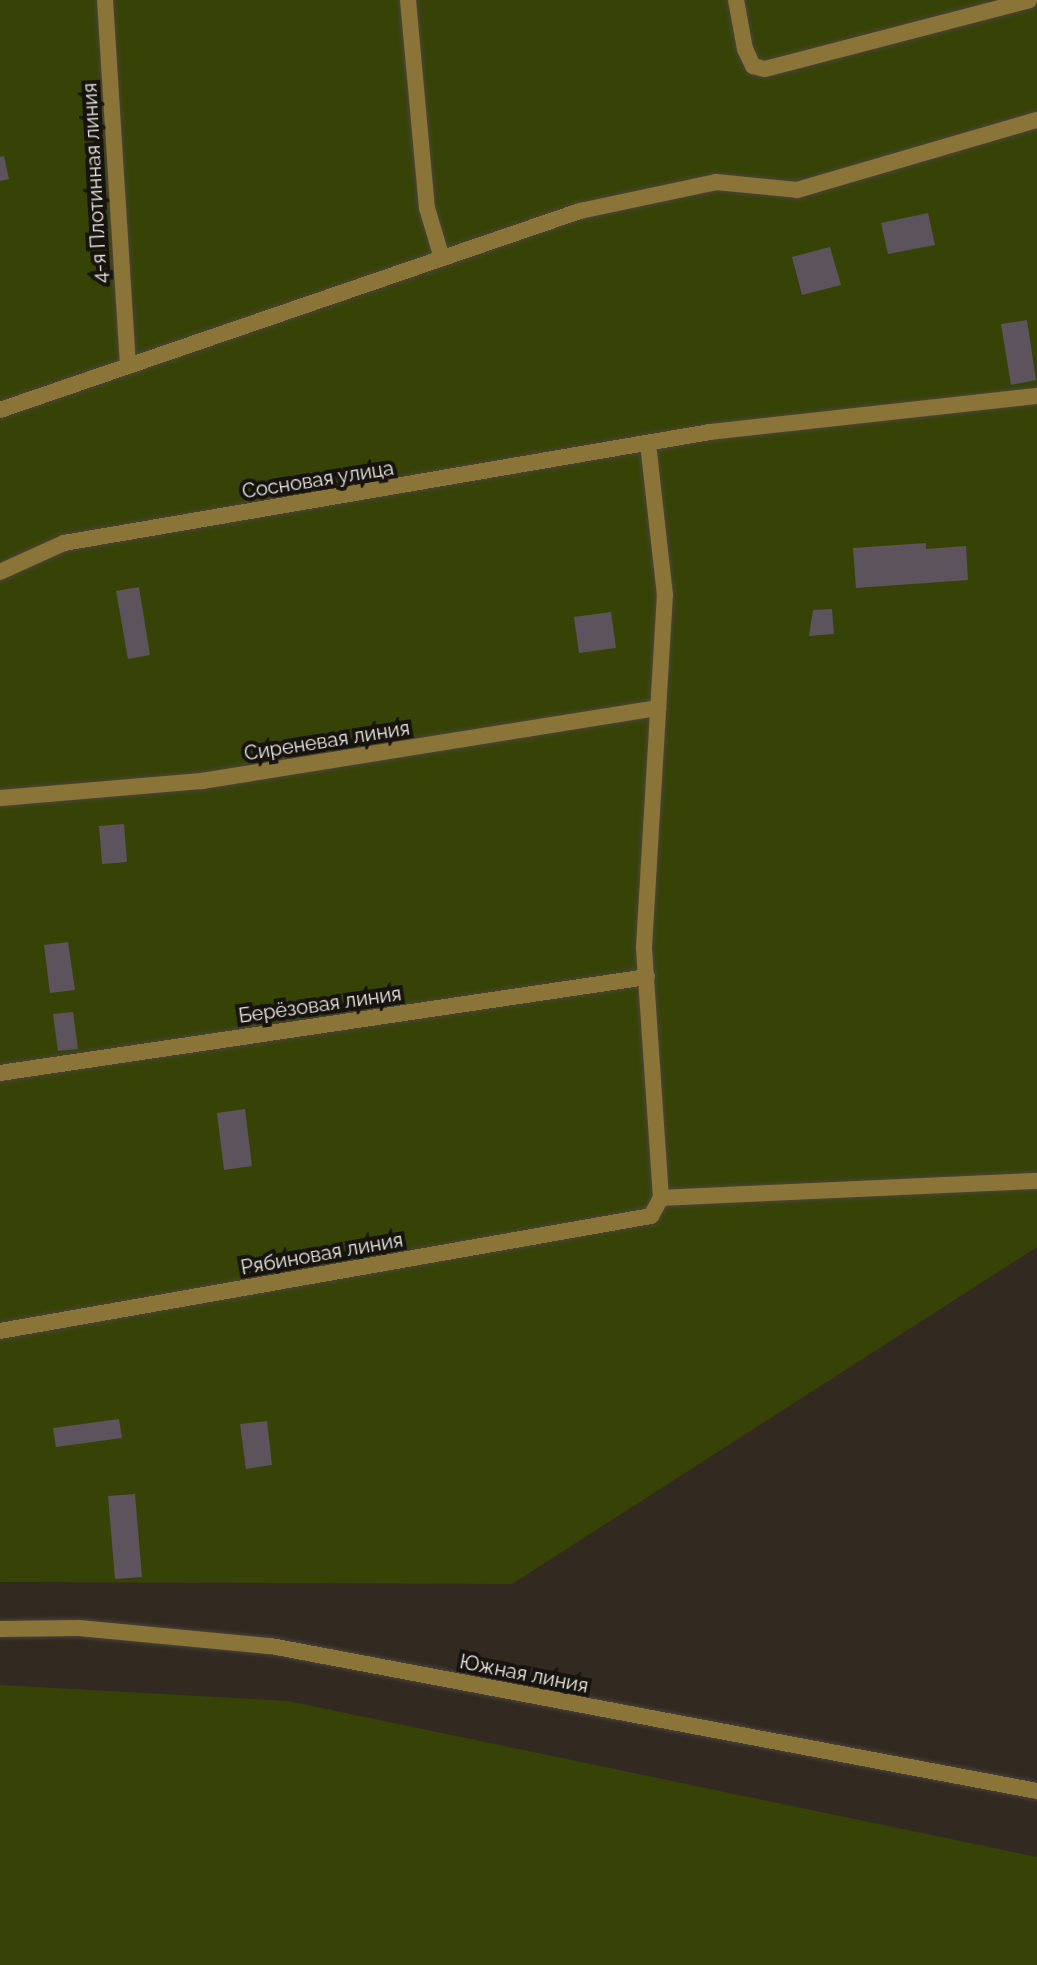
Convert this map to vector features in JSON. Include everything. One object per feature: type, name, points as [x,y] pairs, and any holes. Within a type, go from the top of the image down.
[{"type":"street","name":"4-я Плотинная линия","points":[[105,0],[128,365]]},
{"type":"street","points":[[408,0],[427,208],[441,255]]},
{"type":"street","points":[[736,0],[745,49],[753,66],[765,69],[1029,0]]},
{"type":"street","points":[[0,410],[441,255],[686,185],[797,190],[1037,120]]},
{"type":"street","name":"Сосновая улица","points":[[0,572],[64,543],[648,443],[1037,396]]},
{"type":"street","points":[[648,443],[665,595],[647,977],[661,1198],[1037,1181]]},
{"type":"street","name":"Сиреневая линия","points":[[0,798],[202,781],[658,708]]},
{"type":"street","name":"Берёзовая линия","points":[[0,1073],[647,977]]},
{"type":"street","name":"Рябиновая линия","points":[[0,1331],[651,1216],[661,1198]]},
{"type":"street","name":"Южная линия","points":[[0,1629],[79,1628],[271,1646],[1037,1791]]},
{"type":"green space","points":[[0,0],[1037,0],[1037,1247],[512,1584],[0,1582]]},
{"type":"green space","points":[[0,1685],[288,1701],[1037,1857],[1037,1965],[0,1965]]},
{"type":"building","points":[[4,156],[9,179],[0,181],[0,157]]},
{"type":"building","points":[[928,213],[935,245],[888,254],[881,223]]},
{"type":"building","points":[[830,247],[841,285],[802,295],[792,257]]},
{"type":"building","points":[[1027,320],[1036,380],[1011,385],[1001,324]]},
{"type":"building","points":[[926,543],[926,549],[966,546],[968,580],[856,588],[853,548]]},
{"type":"building","points":[[139,587],[150,655],[128,659],[116,591]]},
{"type":"building","points":[[832,609],[834,634],[809,636],[813,610]]},
{"type":"building","points":[[611,612],[616,648],[579,653],[574,617]]},
{"type":"building","points":[[124,824],[127,862],[102,864],[99,826]]},
{"type":"building","points":[[68,942],[75,990],[50,993],[44,945]]},
{"type":"building","points":[[73,1012],[78,1049],[58,1051],[53,1014]]},
{"type":"building","points":[[245,1109],[252,1166],[224,1170],[217,1113]]},
{"type":"building","points":[[119,1419],[122,1438],[56,1447],[53,1428]]},
{"type":"building","points":[[267,1421],[272,1465],[246,1469],[240,1424]]},
{"type":"building","points":[[135,1494],[142,1577],[115,1579],[108,1496]]}]
